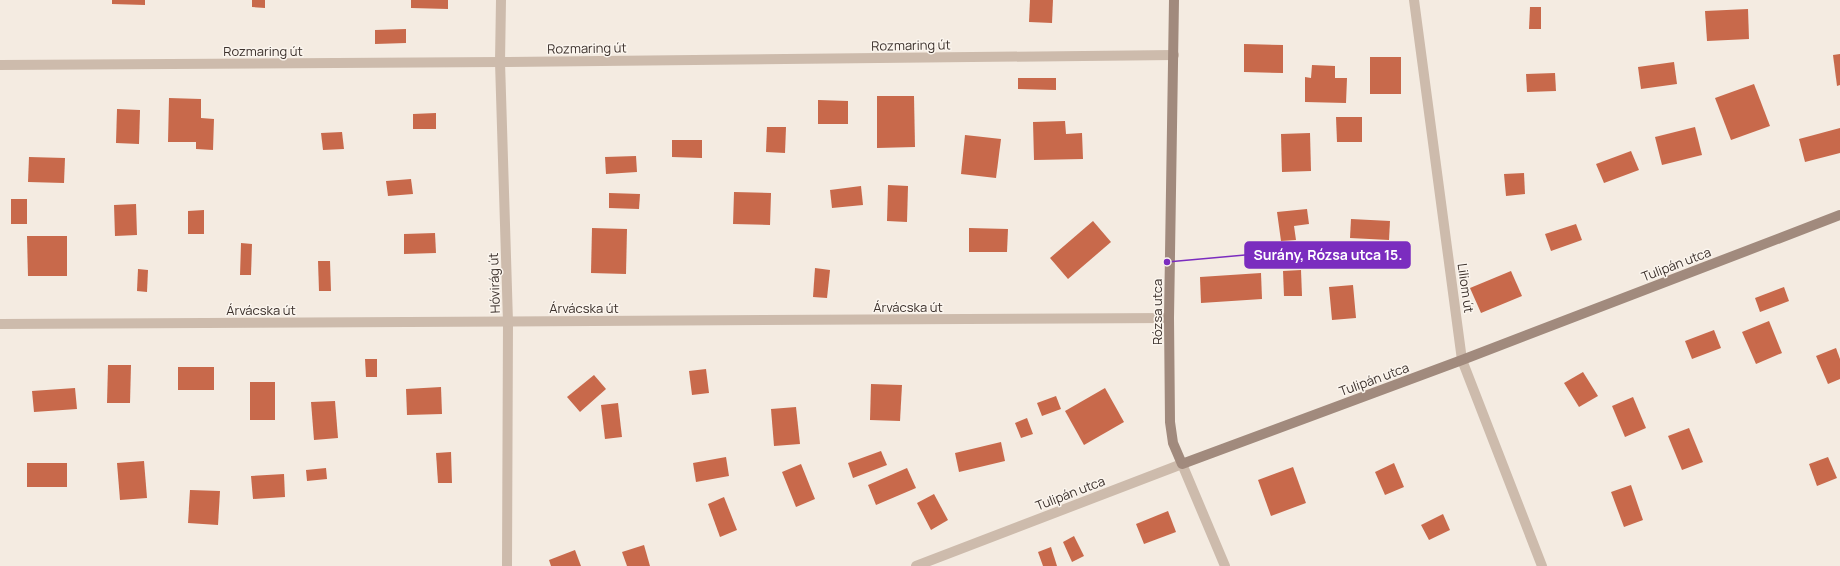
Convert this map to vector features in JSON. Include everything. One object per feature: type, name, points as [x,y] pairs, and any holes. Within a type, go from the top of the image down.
[{"type":"street","name":"Hóvirág út","points":[[501,0],[500,62],[508,322],[507,566]]},
{"type":"street","name":"Rózsa utca","points":[[1174,0],[1169,318],[1170,422],[1173,443],[1225,566]]},
{"type":"street","name":"Liliom út","points":[[1414,0],[1462,360],[1542,566]]},
{"type":"street","name":"Rozmaring út","points":[[0,65],[500,62],[1174,54]]},
{"type":"street","name":"Tulipán utca","points":[[916,566],[1182,464],[1462,360],[1840,215]]},
{"type":"street","name":"Árvácska út","points":[[0,324],[1169,318]]},
{"type":"building","points":[[112,0],[145,0],[145,5],[112,4]]},
{"type":"building","points":[[252,0],[265,0],[265,8],[252,7]]},
{"type":"building","points":[[411,0],[448,0],[448,9],[411,8]]},
{"type":"building","points":[[1030,0],[1053,0],[1052,23],[1029,22]]},
{"type":"building","points":[[1530,7],[1541,7],[1541,29],[1529,29]]},
{"type":"building","points":[[1748,9],[1749,39],[1707,41],[1705,11]]},
{"type":"building","points":[[406,29],[406,43],[375,44],[375,30]]},
{"type":"building","points":[[1244,44],[1283,45],[1283,73],[1244,72]]},
{"type":"building","points":[[1840,54],[1840,85],[1837,86],[1833,55]]},
{"type":"building","points":[[1370,57],[1401,57],[1401,94],[1370,94]]},
{"type":"building","points":[[1674,62],[1677,84],[1641,89],[1638,67]]},
{"type":"building","points":[[1312,65],[1335,66],[1335,78],[1347,78],[1346,103],[1305,102],[1305,77],[1311,78]]},
{"type":"building","points":[[1555,73],[1556,91],[1527,92],[1526,74]]},
{"type":"building","points":[[1018,78],[1056,78],[1056,90],[1018,89]]},
{"type":"building","points":[[1754,84],[1770,126],[1731,140],[1715,98]]},
{"type":"building","points":[[877,96],[914,96],[915,147],[877,148]]},
{"type":"building","points":[[169,98],[201,99],[201,118],[214,119],[213,150],[196,149],[196,142],[168,142]]},
{"type":"building","points":[[818,100],[848,101],[848,124],[818,124]]},
{"type":"building","points":[[117,109],[140,110],[139,144],[116,143]]},
{"type":"building","points":[[436,113],[436,129],[413,129],[413,114]]},
{"type":"building","points":[[1336,117],[1362,117],[1362,142],[1337,142]]},
{"type":"building","points":[[1065,121],[1066,134],[1082,133],[1083,159],[1034,160],[1033,122]]},
{"type":"building","points":[[767,127],[786,127],[785,153],[766,152]]},
{"type":"building","points":[[1695,127],[1702,155],[1662,165],[1655,137]]},
{"type":"building","points":[[1840,128],[1840,153],[1805,162],[1799,139]]},
{"type":"building","points":[[342,132],[344,149],[323,150],[321,133]]},
{"type":"building","points":[[1310,133],[1311,171],[1282,172],[1281,134]]},
{"type":"building","points":[[965,135],[1001,139],[996,178],[961,174]]},
{"type":"building","points":[[672,140],[702,140],[702,158],[672,157]]},
{"type":"building","points":[[1631,151],[1639,170],[1604,183],[1596,164]]},
{"type":"building","points":[[636,156],[637,172],[606,174],[605,157]]},
{"type":"building","points":[[29,157],[65,158],[64,183],[28,182]]},
{"type":"building","points":[[1524,173],[1525,194],[1506,196],[1504,174]]},
{"type":"building","points":[[411,179],[413,194],[388,196],[386,181]]},
{"type":"building","points":[[888,185],[908,186],[907,222],[887,221]]},
{"type":"building","points":[[861,186],[863,205],[832,208],[830,190]]},
{"type":"building","points":[[734,192],[771,193],[770,225],[733,224]]},
{"type":"building","points":[[609,193],[640,194],[639,209],[609,208]]},
{"type":"building","points":[[11,199],[27,199],[27,224],[11,224]]},
{"type":"building","points":[[136,204],[137,235],[115,236],[114,205]]},
{"type":"building","points":[[1307,209],[1309,224],[1294,226],[1296,240],[1281,241],[1277,212]]},
{"type":"building","points":[[204,210],[204,234],[188,234],[188,211]]},
{"type":"building","points":[[1351,219],[1390,221],[1389,240],[1350,238]]},
{"type":"building","points":[[1093,221],[1111,242],[1068,279],[1050,258]]},
{"type":"building","points":[[1576,224],[1582,240],[1551,251],[1545,234]]},
{"type":"building","points":[[592,228],[627,229],[626,274],[591,273]]},
{"type":"building","points":[[969,228],[1008,229],[1007,252],[969,252]]},
{"type":"building","points":[[435,233],[436,253],[404,254],[404,234]]},
{"type":"building","points":[[27,236],[67,236],[67,276],[28,276]]},
{"type":"building","points":[[241,243],[252,244],[251,275],[240,275]]},
{"type":"building","points":[[318,261],[330,261],[331,291],[319,291]]},
{"type":"building","points":[[815,268],[830,270],[827,298],[813,297]]},
{"type":"building","points":[[138,269],[148,270],[147,292],[137,291]]},
{"type":"building","points":[[1301,270],[1302,296],[1284,296],[1283,271]]},
{"type":"building","points":[[1511,271],[1522,296],[1481,313],[1470,288]]},
{"type":"building","points":[[1261,273],[1262,299],[1201,303],[1200,277]]},
{"type":"building","points":[[1353,285],[1356,318],[1332,320],[1329,287]]},
{"type":"building","points":[[1784,287],[1789,301],[1760,312],[1755,298]]},
{"type":"building","points":[[1769,321],[1782,353],[1756,364],[1742,332]]},
{"type":"building","points":[[1714,330],[1721,348],[1692,359],[1685,341]]},
{"type":"building","points":[[1836,348],[1840,359],[1840,379],[1828,384],[1816,356]]},
{"type":"building","points":[[365,359],[377,359],[377,377],[366,377]]},
{"type":"building","points":[[108,365],[131,365],[130,403],[107,403]]},
{"type":"building","points":[[178,367],[214,367],[214,390],[178,390]]},
{"type":"building","points":[[706,369],[709,393],[692,395],[689,371]]},
{"type":"building","points":[[1583,372],[1598,396],[1579,407],[1564,383]]},
{"type":"building","points":[[594,375],[606,389],[580,412],[567,397]]},
{"type":"building","points":[[250,382],[275,382],[275,420],[250,420]]},
{"type":"building","points":[[871,384],[902,385],[900,421],[870,420]]},
{"type":"building","points":[[441,387],[442,414],[407,415],[406,389]]},
{"type":"building","points":[[75,388],[77,409],[34,412],[32,391]]},
{"type":"building","points":[[1105,388],[1124,422],[1084,445],[1065,411]]},
{"type":"building","points":[[1056,396],[1061,409],[1042,416],[1037,403]]},
{"type":"building","points":[[1633,397],[1646,428],[1625,437],[1612,406]]},
{"type":"building","points":[[335,401],[338,438],[314,440],[311,402]]},
{"type":"building","points":[[618,403],[622,437],[605,439],[601,405]]},
{"type":"building","points":[[796,407],[800,444],[774,446],[771,409]]},
{"type":"building","points":[[1027,418],[1033,434],[1021,438],[1015,423]]},
{"type":"building","points":[[1689,428],[1703,462],[1682,470],[1668,436]]},
{"type":"building","points":[[1001,442],[1005,461],[959,472],[955,453]]},
{"type":"building","points":[[881,451],[887,465],[853,478],[848,463]]},
{"type":"building","points":[[451,452],[452,483],[438,483],[436,453]]},
{"type":"building","points":[[726,457],[729,476],[696,482],[693,463]]},
{"type":"building","points":[[1828,457],[1837,478],[1817,486],[1809,464]]},
{"type":"building","points":[[144,461],[147,498],[120,500],[117,463]]},
{"type":"building","points":[[27,463],[67,463],[67,487],[27,487]]},
{"type":"building","points":[[1394,463],[1404,487],[1385,495],[1375,472]]},
{"type":"building","points":[[801,464],[815,499],[796,507],[782,472]]},
{"type":"building","points":[[1293,467],[1306,503],[1271,516],[1258,480]]},
{"type":"building","points":[[326,468],[327,479],[307,481],[306,470]]},
{"type":"building","points":[[907,468],[916,488],[876,505],[868,485]]},
{"type":"building","points":[[284,474],[285,497],[253,499],[251,476]]},
{"type":"building","points":[[1631,485],[1643,520],[1624,527],[1611,492]]},
{"type":"building","points":[[190,490],[220,491],[218,525],[188,523]]},
{"type":"building","points":[[934,494],[948,520],[931,530],[917,503]]},
{"type":"building","points":[[724,497],[737,530],[720,537],[708,504]]},
{"type":"building","points":[[1168,511],[1176,532],[1144,544],[1136,524]]},
{"type":"building","points":[[1443,514],[1450,530],[1429,540],[1421,525]]},
{"type":"building","points":[[1074,536],[1084,556],[1072,562],[1063,542]]},
{"type":"building","points":[[644,545],[650,566],[627,566],[622,552]]},
{"type":"building","points":[[1051,547],[1057,566],[1043,566],[1038,552]]},
{"type":"building","points":[[575,550],[581,566],[551,566],[549,560]]},
{"type":"place","name":"Surány, Rózsa utca 15.","points":[[1167,262]]}]
